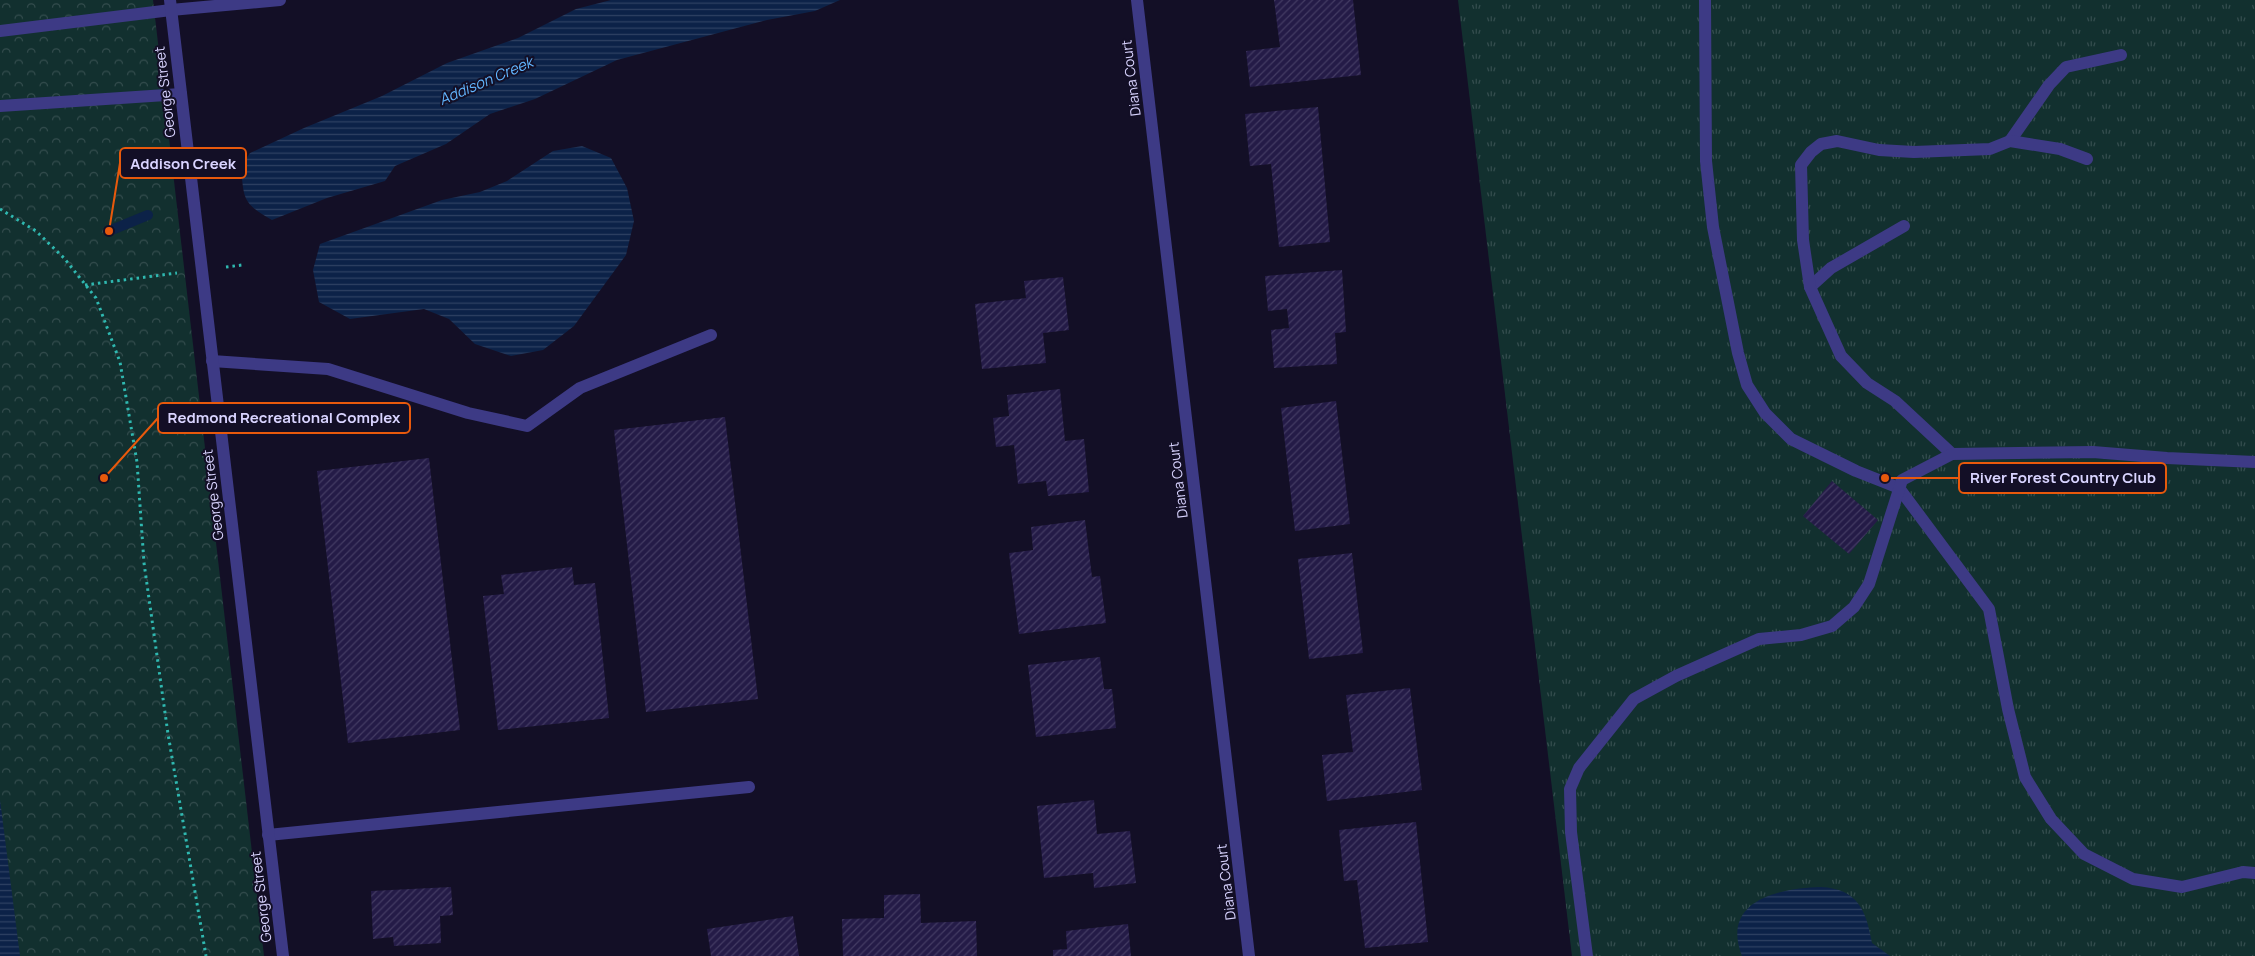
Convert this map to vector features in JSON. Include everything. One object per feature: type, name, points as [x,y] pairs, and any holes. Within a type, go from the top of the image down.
[{"type":"street","points":[[0,31],[170,5],[280,0]]},
{"type":"street","name":"Diana Court","points":[[1137,0],[1250,956]]},
{"type":"street","points":[[1705,0],[1706,161],[1713,227],[1738,353],[1747,385],[1765,413],[1791,439],[1856,472],[1900,488],[1989,609],[2008,710],[2024,776],[2051,819],[2084,854],[2133,880],[2182,887],[2243,872],[2255,873]]},
{"type":"street","name":"George Street","points":[[170,5],[283,956]]},
{"type":"street","points":[[2010,141],[2045,92],[2066,67],[2121,55]]},
{"type":"street","points":[[0,106],[180,94]]},
{"type":"street","points":[[1952,454],[1895,401],[1867,384],[1840,356],[1810,287],[1803,240],[1801,165],[1811,152],[1821,144],[1837,141],[1879,150],[1934,152],[1990,148],[2010,141],[2060,149],[2086,159]]},
{"type":"street","points":[[1810,287],[1831,268],[1904,226]]},
{"type":"street","points":[[212,362],[328,368],[468,413],[526,426],[580,388],[711,336]]},
{"type":"street","points":[[1587,956],[1571,832],[1570,789],[1579,768],[1634,700],[1684,672],[1759,639],[1801,635],[1832,626],[1854,607],[1868,584],[1902,480],[1952,454],[2075,452],[2255,462]]},
{"type":"street","points":[[268,835],[749,787]]},
{"type":"path","points":[[0,209],[36,231],[64,258],[96,298],[120,362],[137,462],[144,564],[168,734],[206,956]]},
{"type":"path","points":[[85,285],[242,265]]},
{"type":"green space","points":[[0,0],[153,0],[264,956],[0,956]]},
{"type":"green space","points":[[1458,0],[2255,0],[2255,956],[1572,956]]},
{"type":"water","points":[[611,0],[840,0],[815,11],[767,20],[617,60],[535,99],[490,114],[446,144],[395,166],[385,181],[327,198],[272,220],[255,209],[246,199],[241,166],[250,153],[304,128],[382,96],[447,63],[518,38],[576,9]]},
{"type":"water","points":[[582,146],[611,158],[627,188],[634,221],[626,255],[574,326],[543,350],[511,356],[475,344],[449,319],[424,309],[350,319],[319,302],[313,270],[320,244],[442,200],[480,192],[507,181],[553,151]]},
{"type":"water","points":[[0,800],[20,956],[0,956]]},
{"type":"water","points":[[1821,887],[1844,892],[1858,903],[1867,921],[1872,943],[1890,956],[1742,956],[1737,937],[1739,922],[1747,910],[1758,901],[1788,890]]},
{"type":"building","points":[[1274,0],[1353,0],[1361,75],[1250,87],[1246,51],[1280,47]]},
{"type":"building","points":[[1318,107],[1330,242],[1279,247],[1271,164],[1250,166],[1245,114]]},
{"type":"building","points":[[1342,270],[1346,332],[1335,333],[1337,364],[1274,368],[1271,330],[1289,328],[1287,309],[1268,311],[1265,276]]},
{"type":"building","points":[[1063,277],[1069,330],[1043,333],[1046,363],[982,369],[975,304],[1026,298],[1024,281]]},
{"type":"building","points":[[1060,389],[1065,441],[1084,439],[1089,492],[1048,496],[1046,481],[1018,484],[1014,445],[996,447],[993,418],[1009,416],[1007,395]]},
{"type":"building","points":[[1336,401],[1350,524],[1295,531],[1281,408]]},
{"type":"building","points":[[725,417],[758,699],[646,712],[614,430]]},
{"type":"building","points":[[429,458],[460,730],[348,743],[317,471]]},
{"type":"building","points":[[1832,481],[1878,520],[1849,554],[1803,516]]},
{"type":"building","points":[[1085,520],[1092,577],[1100,576],[1106,623],[1019,634],[1009,553],[1033,550],[1031,527]]},
{"type":"building","points":[[1352,553],[1363,653],[1309,659],[1298,559]]},
{"type":"building","points":[[572,567],[574,585],[595,583],[609,718],[498,730],[483,596],[504,594],[501,575]]},
{"type":"building","points":[[1100,657],[1104,689],[1112,689],[1116,728],[1036,737],[1028,665]]},
{"type":"building","points":[[1410,688],[1422,790],[1327,801],[1322,755],[1353,752],[1346,695]]},
{"type":"building","points":[[1094,800],[1097,834],[1130,831],[1136,883],[1094,888],[1093,873],[1044,878],[1037,806]]},
{"type":"building","points":[[1416,822],[1428,942],[1365,948],[1357,880],[1344,881],[1339,830]]},
{"type":"building","points":[[451,887],[453,915],[440,916],[441,943],[394,946],[393,937],[373,939],[371,891]]},
{"type":"building","points":[[920,894],[921,923],[976,921],[977,956],[843,956],[842,919],[884,918],[884,895]]},
{"type":"building","points":[[793,916],[799,956],[711,956],[707,929]]},
{"type":"building","points":[[1128,924],[1131,956],[1053,956],[1053,950],[1067,949],[1066,931]]},
{"type":"waterway","name":"Addison Creek","points":[[109,231],[148,215]]},
{"type":"place","name":"Addison Creek","points":[[109,231]]},
{"type":"place","name":"Redmond Recreational Complex","points":[[104,478]]},
{"type":"place","name":"River Forest Country Club","points":[[1885,478]]}]
